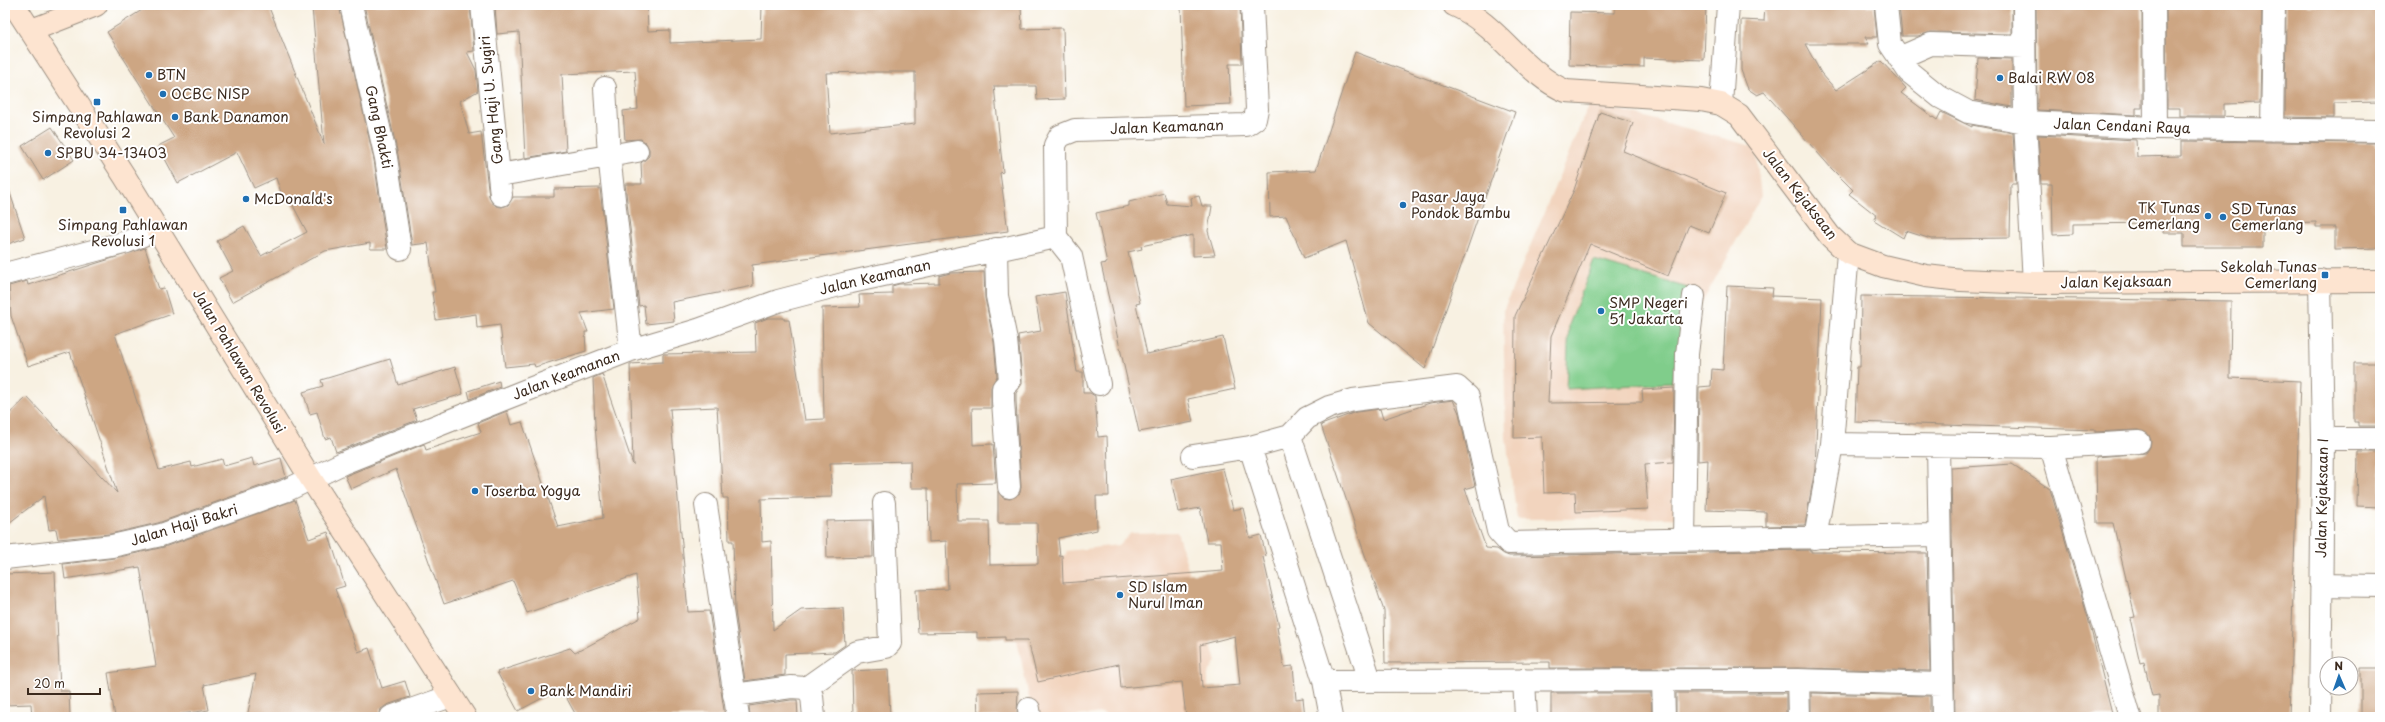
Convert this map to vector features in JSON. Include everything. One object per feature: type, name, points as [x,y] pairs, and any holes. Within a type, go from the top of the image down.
[{"type":"street","name":"Jalan Pahlawan Revolusi","points":[[14,5],[32,30],[157,229],[311,479],[465,717]]},
{"type":"street","points":[[32,30],[96,5]]},
{"type":"street","name":"Gang Bhakti","points":[[352,5],[386,158],[400,250]]},
{"type":"street","name":"Gang Haji U. Sugiri","points":[[482,5],[500,185],[609,155]]},
{"type":"street","name":"Jalan Keamanan","points":[[311,479],[350,460],[631,350],[698,330],[778,301],[847,283],[1056,237],[1055,145],[1060,136],[1075,130],[1246,125],[1254,119],[1257,109],[1252,5]]},
{"type":"street","name":"Jalan Kejaksaan","points":[[1454,5],[1508,44],[1550,84],[1566,91],[1702,100],[1722,104],[1739,115],[1830,236],[1848,253],[1883,266],[1926,276],[2034,283],[2380,280]]},
{"type":"street","points":[[1722,104],[1728,5]]},
{"type":"street","name":"Jalan Cendani Raya","points":[[1886,5],[1890,44],[1909,72],[1928,87],[1968,112],[2025,122],[2154,128],[2380,131]]},
{"type":"street","points":[[2024,5],[2025,122],[2034,283]]},
{"type":"street","points":[[2154,5],[2154,128]]},
{"type":"street","points":[[2272,130],[2274,5]]},
{"type":"street","points":[[1900,58],[1931,44],[2024,47]]},
{"type":"street","points":[[605,88],[609,155],[631,350]]},
{"type":"street","points":[[609,155],[637,151]]},
{"type":"street","points":[[5,274],[127,242],[157,229]]},
{"type":"street","points":[[1056,237],[1071,256],[1099,384]]},
{"type":"street","points":[[996,249],[997,296],[1006,340],[1010,380],[1003,388],[1009,487]]},
{"type":"street","points":[[1815,538],[1832,444],[1848,253]]},
{"type":"street","name":"Jalan Kejaksaan I","points":[[2320,280],[2323,439],[2320,717]]},
{"type":"street","points":[[1684,539],[1687,354],[1694,296]]},
{"type":"street","points":[[1192,456],[1250,447],[1290,436],[1307,418],[1329,407],[1353,400],[1457,387],[1468,397],[1498,531],[1509,543],[1938,535]]},
{"type":"street","points":[[1290,436],[1370,680]]},
{"type":"street","points":[[2323,439],[2380,439]]},
{"type":"street","points":[[1832,444],[1938,447],[2051,447],[2139,442]]},
{"type":"street","points":[[1250,447],[1324,681],[1331,717]]},
{"type":"street","points":[[1938,447],[1938,535],[1943,717]]},
{"type":"street","points":[[2051,447],[2130,717]]},
{"type":"street","name":"Jalan Haji Bakri","points":[[5,558],[112,546],[161,535],[216,517],[311,479]]},
{"type":"street","points":[[734,695],[791,687],[806,688],[857,652],[886,647],[890,643],[884,503]]},
{"type":"street","points":[[706,505],[738,717]]},
{"type":"street","points":[[2321,585],[2380,586]]},
{"type":"street","points":[[1524,680],[1526,717]]},
{"type":"street","points":[[1663,680],[1664,717]]},
{"type":"street","points":[[1324,681],[1798,680],[1942,684]]},
{"type":"street","points":[[1798,680],[1799,717]]},
{"type":"street","points":[[806,688],[812,696],[814,717]]},
{"type":"street","points":[[391,717],[452,696]]},
{"type":"shaded area","name":"SMP Negeri 51 Jakarta","points":[[1590,102],[1755,147],[1761,196],[1698,310],[1679,518],[1517,519],[1506,438],[1503,311]]},
{"type":"shaded area","name":"SD Islam Nurul Iman","points":[[1177,532],[1216,661],[1208,674],[1208,717],[1110,717],[1102,713],[1070,717],[1033,717],[1017,640],[1049,632],[1039,559],[1065,556],[1067,551],[1119,545],[1131,533]]},
{"type":"green space","points":[[1594,260],[1698,291],[1671,383],[1566,389],[1569,325]]},
{"type":"building","points":[[150,5],[268,5],[324,144],[312,7],[339,5],[374,160],[387,249],[370,249],[370,243],[325,251],[232,302],[219,278],[233,271],[217,241],[244,226],[261,256],[307,232],[288,196],[283,198],[276,178],[254,188],[237,152],[178,183],[158,146],[174,138],[107,32]]},
{"type":"building","points":[[364,5],[470,5],[474,51],[467,52],[476,70],[478,91],[460,101],[469,134],[481,132],[489,196],[496,206],[502,207],[508,205],[513,197],[554,197],[554,189],[600,188],[614,309],[581,313],[588,332],[585,332],[586,351],[535,367],[534,364],[505,367],[500,325],[477,328],[476,314],[436,320],[432,292],[435,292],[428,243],[412,245],[398,155]]},
{"type":"building","points":[[495,5],[647,5],[648,31],[670,30],[670,43],[761,39],[762,5],[1021,5],[1022,29],[1063,28],[1065,99],[1037,100],[1036,86],[994,86],[1003,172],[1000,173],[1008,231],[752,265],[753,286],[672,302],[674,321],[646,324],[644,305],[639,306],[625,184],[642,184],[641,163],[649,156],[649,149],[646,143],[641,139],[625,140],[623,111],[638,109],[635,71],[562,74],[566,151],[525,158],[519,32],[497,34]],"holes":[[[915,72],[915,124],[830,133],[826,73]]]},
{"type":"building","points":[[1181,5],[1240,5],[1242,64],[1229,64],[1231,104],[1184,106]]},
{"type":"building","points":[[1615,5],[1706,5],[1704,60],[1644,58],[1644,67],[1569,65],[1570,12],[1615,13]]},
{"type":"building","points":[[1765,5],[1874,6],[1877,37],[1865,37],[1869,44],[1805,44],[1821,73],[1836,90],[1881,61],[1906,88],[1901,93],[1937,120],[1941,112],[1972,127],[1972,125],[2013,133],[2016,184],[2011,184],[2010,238],[1931,239],[1906,231],[1903,238],[1874,220],[1877,216],[1849,194],[1853,190],[1832,169],[1764,92],[1757,95],[1748,89],[1741,70],[1741,20],[1764,21]]},
{"type":"building","points":[[1899,5],[2012,5],[2012,34],[1931,32],[1918,36],[1902,36]]},
{"type":"building","points":[[2036,5],[2142,5],[2142,108],[2136,108],[2136,115],[2037,110]]},
{"type":"building","points":[[2166,5],[2262,5],[2260,103],[2224,104],[2224,116],[2180,116],[2180,108],[2167,108]]},
{"type":"building","points":[[2286,5],[2380,5],[2380,102],[2334,103],[2334,118],[2285,117]]},
{"type":"building","name":"Pasar Jaya Pondok Bambu","points":[[1355,52],[1515,112],[1425,369],[1369,323],[1346,241],[1304,258],[1286,216],[1270,217],[1269,172],[1316,170]]},
{"type":"building","name":"Balai RW 08","points":[[1978,58],[2012,59],[2012,107],[1975,100]]},
{"type":"building","points":[[1600,112],[1633,123],[1623,151],[1726,193],[1709,233],[1689,225],[1668,276],[1590,244],[1551,336],[1548,403],[1643,402],[1642,390],[1674,388],[1673,462],[1645,464],[1648,509],[1576,512],[1575,492],[1544,493],[1542,437],[1514,438],[1515,316],[1574,190]]},
{"type":"building","name":"SPBU 34-13403","points":[[52,127],[74,160],[43,180],[22,146]]},
{"type":"building","points":[[2038,135],[2136,140],[2137,157],[2181,156],[2181,141],[2375,143],[2375,146],[2380,146],[2380,248],[2335,249],[2335,227],[2316,227],[2316,222],[2263,224],[2263,247],[2184,247],[2184,233],[2163,233],[2163,223],[2073,224],[2073,234],[2053,235],[2052,184],[2041,184]]},
{"type":"building","points":[[8,187],[25,238],[5,245],[5,188]]},
{"type":"building","points":[[1164,193],[1167,204],[1192,206],[1191,198],[1199,196],[1202,206],[1212,206],[1208,231],[1215,255],[1193,256],[1193,235],[1141,246],[1142,249],[1128,252],[1140,303],[1136,304],[1147,354],[1223,337],[1235,389],[1188,399],[1193,422],[1139,432],[1101,264],[1107,263],[1096,213],[1129,206],[1129,202]]},
{"type":"building","points":[[145,248],[159,289],[164,288],[172,314],[115,334],[159,470],[191,462],[192,467],[222,459],[224,466],[252,458],[254,466],[281,458],[286,477],[158,523],[110,534],[58,539],[56,529],[49,530],[44,496],[5,526],[5,418],[27,397],[117,493],[70,352],[28,366],[11,316],[9,286],[27,281],[28,285]]},
{"type":"building","points":[[984,272],[985,298],[994,342],[997,376],[991,387],[991,408],[972,408],[973,445],[993,444],[996,483],[957,484],[958,521],[989,521],[990,565],[1038,564],[1037,523],[998,523],[998,491],[1003,498],[1010,499],[1020,493],[1021,487],[1016,401],[1016,393],[1022,384],[1018,335],[1041,331],[1035,297],[1065,292],[1077,372],[1083,372],[1083,393],[1090,393],[1095,396],[1098,437],[1107,436],[1109,496],[1096,496],[1097,530],[1058,538],[1060,556],[1062,555],[1063,583],[1223,571],[1221,542],[1207,542],[1200,508],[1178,512],[1171,479],[1223,468],[1233,510],[1243,508],[1250,538],[1261,535],[1266,556],[1263,557],[1279,626],[1277,627],[1284,667],[1293,666],[1296,699],[1303,698],[1305,717],[1186,717],[1182,682],[1121,688],[1119,664],[1038,682],[1028,640],[1005,640],[1005,637],[977,638],[977,632],[918,633],[916,590],[948,589],[946,541],[929,542],[928,488],[911,488],[910,461],[830,463],[832,497],[761,499],[762,542],[771,541],[773,630],[801,610],[843,608],[845,645],[835,652],[785,654],[785,675],[745,681],[735,610],[733,541],[729,541],[728,498],[723,498],[717,407],[670,409],[688,612],[709,611],[725,717],[577,717],[561,688],[518,711],[497,672],[570,648],[575,653],[640,618],[636,575],[527,613],[513,581],[444,604],[396,469],[351,489],[345,476],[424,444],[426,450],[481,432],[478,423],[507,411],[511,425],[522,422],[558,527],[603,518],[595,425],[593,378],[602,374],[633,465],[630,364],[663,362],[663,354],[756,352],[755,323],[768,318],[784,318],[784,320],[789,320],[805,420],[824,419],[822,308],[860,307],[859,295],[892,294],[892,286],[899,284],[939,283],[939,276],[950,273]],"holes":[[[1235,636],[1240,685],[1202,688],[1200,645]]]},
{"type":"building","points":[[1727,286],[1773,288],[1772,296],[1822,298],[1815,469],[1805,525],[1766,526],[1766,512],[1706,510],[1708,460],[1698,461],[1699,387],[1711,386],[1712,369],[1723,370]]},
{"type":"building","points":[[1861,296],[2231,301],[2230,378],[2300,381],[2289,717],[2159,717],[2159,695],[2152,696],[2144,662],[2140,663],[2130,618],[2135,617],[2113,523],[2097,523],[2096,457],[2146,453],[2150,447],[2151,441],[2149,435],[2138,430],[2095,432],[2095,430],[1855,422],[1857,367],[1860,367]]},
{"type":"building","points":[[390,359],[398,385],[455,367],[463,394],[413,409],[417,420],[336,452],[331,437],[325,439],[317,412],[310,414],[303,392],[323,386],[321,380]]},
{"type":"building","points":[[2354,363],[2380,363],[2380,426],[2358,426],[2358,422],[2354,422]]},
{"type":"building","points":[[499,381],[500,387],[470,399],[468,391]]},
{"type":"building","points":[[1453,400],[1459,413],[1475,486],[1465,489],[1486,548],[1497,549],[1509,556],[1811,550],[1811,552],[1927,553],[1930,671],[1798,668],[1550,668],[1550,662],[1385,663],[1384,611],[1321,425],[1356,412],[1380,409],[1383,419],[1430,403]]},
{"type":"building","points":[[2358,452],[2380,452],[2380,507],[2357,506]]},
{"type":"building","points":[[2012,464],[2050,489],[2088,618],[2113,717],[1955,717],[1951,468]]},
{"type":"building","points":[[295,500],[309,539],[328,532],[345,586],[335,589],[358,652],[369,648],[382,688],[405,681],[410,697],[387,705],[381,709],[379,717],[247,717],[256,674],[204,685],[209,710],[182,714],[183,717],[115,717],[108,673],[156,666],[140,567],[65,579],[63,564],[115,558],[164,547]]},
{"type":"building","points":[[872,520],[873,557],[827,558],[826,521]]},
{"type":"building","points":[[55,572],[60,691],[69,691],[70,717],[32,717],[31,704],[5,705],[5,574]]},
{"type":"building","points":[[2361,668],[2380,668],[2380,717],[2361,717]]},
{"type":"building","points":[[888,669],[890,717],[853,717],[852,671]]},
{"type":"building","points":[[1018,691],[1017,717],[978,717],[977,692]]},
{"type":"building","points":[[1551,693],[1651,693],[1652,717],[1551,717]]},
{"type":"building","points":[[1676,693],[1786,693],[1786,717],[1676,717]]},
{"type":"building","points":[[1811,693],[1930,696],[1930,717],[1811,717]]},
{"type":"building","points":[[797,700],[798,717],[750,717],[749,706]]},
{"type":"place","name":"BTN","points":[[149,75]]},
{"type":"place","name":"Balai RW 08","points":[[2000,78]]},
{"type":"place","name":"OCBC NISP","points":[[163,94]]},
{"type":"place","name":"Simpang Pahlawan Revolusi 2","points":[[97,102]]},
{"type":"place","name":"Bank Danamon","points":[[175,117]]},
{"type":"place","name":"SPBU 34-13403","points":[[48,153]]},
{"type":"place","name":"McDonald's","points":[[246,199]]},
{"type":"place","name":"Pasar Jaya Pondok Bambu","points":[[1403,205]]},
{"type":"place","name":"Simpang Pahlawan Revolusi 1","points":[[123,210]]},
{"type":"place","name":"TK Tunas Cemerlang","points":[[2208,216]]},
{"type":"place","name":"SD Tunas Cemerlang","points":[[2223,217]]},
{"type":"place","name":"Sekolah Tunas Cemerlang","points":[[2325,275]]},
{"type":"place","name":"SMP Negeri 51 Jakarta","points":[[1601,311]]},
{"type":"place","name":"Toserba Yogya","points":[[475,491]]},
{"type":"place","name":"SD Islam Nurul Iman","points":[[1120,595]]},
{"type":"place","name":"Bank Mandiri","points":[[531,691]]}]
